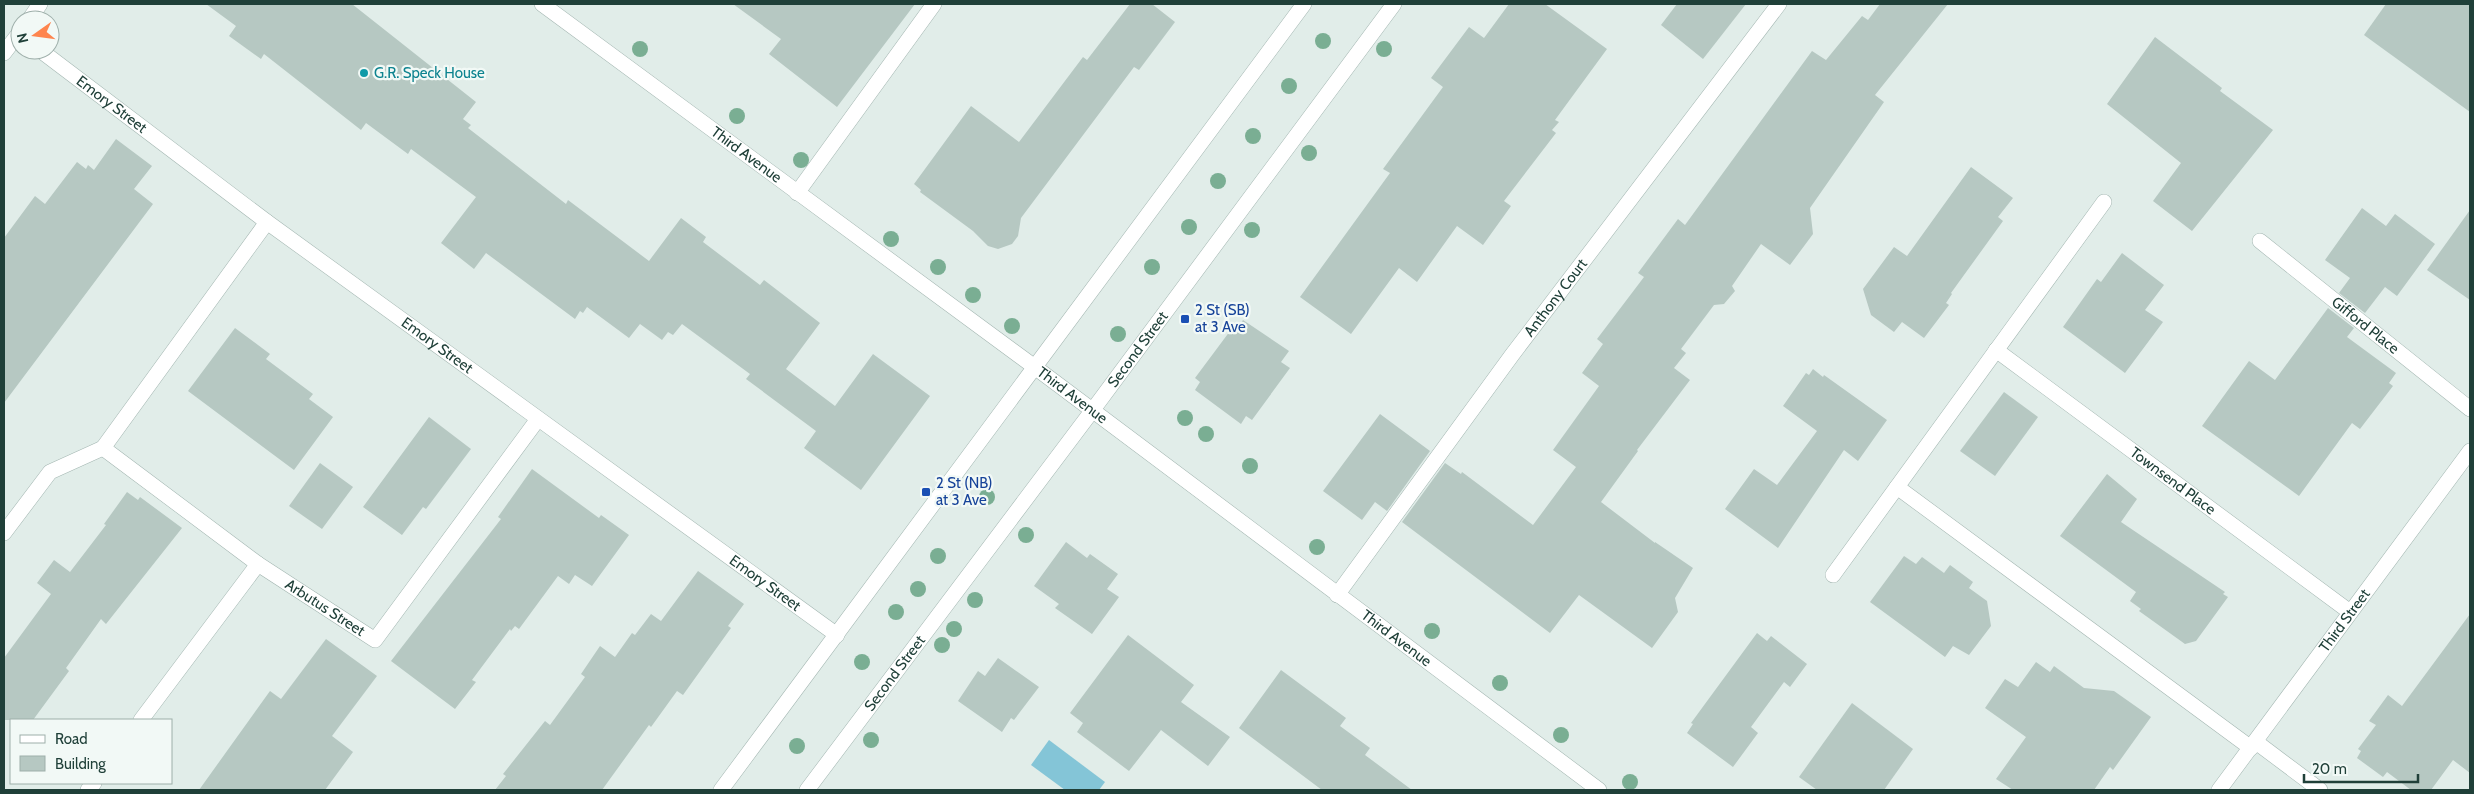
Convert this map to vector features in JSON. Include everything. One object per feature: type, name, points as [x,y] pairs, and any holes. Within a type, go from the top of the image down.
[{"type":"street","name":"Third Avenue","points":[[542,4],[1036,368],[1092,412],[1600,790]]},
{"type":"street","points":[[797,193],[934,4]]},
{"type":"street","points":[[721,790],[1036,368],[1304,4]]},
{"type":"street","name":"Second Street","points":[[807,790],[1092,412],[1394,4]]},
{"type":"street","name":"Anthony Court","points":[[1338,596],[1512,355],[1779,4]]},
{"type":"street","name":"Emory Street","points":[[53,60],[266,222],[837,635]]},
{"type":"street","points":[[1833,575],[2104,202]]},
{"type":"street","points":[[4,533],[50,472],[103,448],[266,222]]},
{"type":"street","name":"Gifford Place","points":[[2260,241],[2470,409]]},
{"type":"street","name":"Townsend Place","points":[[1996,350],[2350,612]]},
{"type":"street","name":"Arbutus Street","points":[[258,564],[375,640],[538,419]]},
{"type":"street","points":[[103,448],[258,564],[142,719]]},
{"type":"street","name":"Third Street","points":[[2219,790],[2470,451]]},
{"type":"street","points":[[1897,487],[2253,745],[2320,790]]},
{"type":"water","points":[[1049,740],[1105,782],[1099,790],[1065,790],[1031,765]]},
{"type":"building","points":[[206,4],[352,4],[476,102],[463,119],[471,125],[468,128],[566,204],[568,200],[649,261],[681,218],[706,237],[703,242],[760,285],[764,280],[820,323],[786,369],[835,406],[873,354],[930,396],[861,490],[804,448],[816,431],[746,379],[750,374],[682,324],[673,335],[668,332],[662,340],[640,324],[629,338],[587,307],[583,313],[580,311],[575,319],[486,253],[474,269],[441,243],[476,197],[411,149],[408,154],[366,123],[361,130],[264,54],[261,59],[229,36],[236,26]]},
{"type":"building","points":[[733,4],[915,4],[837,107],[769,54],[781,39]]},
{"type":"building","points":[[1130,4],[1152,4],[1175,22],[1139,70],[1134,67],[1021,218],[1018,236],[1012,244],[998,249],[988,246],[973,231],[920,192],[921,190],[914,184],[971,106],[1019,142],[1083,57],[1087,60]]},
{"type":"building","points":[[1509,4],[1545,4],[1607,49],[1555,120],[1559,122],[1552,130],[1556,133],[1504,201],[1511,206],[1483,245],[1457,226],[1417,282],[1399,268],[1351,334],[1300,297],[1390,173],[1383,169],[1443,87],[1431,78],[1469,27],[1484,38]]},
{"type":"building","points":[[1677,4],[1746,4],[1703,59],[1661,25]]},
{"type":"building","points":[[1880,4],[1948,4],[1875,95],[1884,102],[1810,208],[1813,234],[1790,265],[1761,244],[1732,286],[1735,291],[1724,304],[1714,305],[1681,349],[1686,353],[1674,368],[1690,380],[1637,450],[1601,502],[1655,543],[1693,568],[1675,598],[1678,612],[1652,648],[1579,595],[1550,633],[1402,522],[1445,463],[1461,474],[1462,472],[1533,525],[1576,467],[1553,450],[1599,386],[1582,373],[1603,344],[1597,339],[1644,277],[1638,273],[1678,219],[1685,225],[1812,51],[1826,60],[1862,16],[1868,20]]},
{"type":"building","points":[[2386,4],[2470,4],[2470,112],[2364,35]]},
{"type":"building","points":[[2155,37],[2222,88],[2220,91],[2273,130],[2192,231],[2153,201],[2181,163],[2107,104]]},
{"type":"building","points":[[116,139],[152,166],[134,189],[153,204],[4,403],[4,238],[35,196],[45,204],[77,162],[86,169],[88,165],[94,170]]},
{"type":"building","points":[[1971,167],[2013,198],[1998,217],[2003,221],[1951,293],[1946,303],[1949,305],[1924,338],[1902,322],[1894,332],[1871,315],[1863,289],[1894,247],[1907,256]]},
{"type":"building","points":[[2362,208],[2386,226],[2395,214],[2435,244],[2397,296],[2385,287],[2365,313],[2339,293],[2350,278],[2325,260]]},
{"type":"building","points":[[2470,210],[2470,300],[2427,270]]},
{"type":"building","points":[[2122,253],[2164,285],[2145,310],[2163,322],[2125,373],[2063,327],[2097,279],[2101,282]]},
{"type":"building","points":[[2328,308],[2354,328],[2347,337],[2396,373],[2389,383],[2393,386],[2360,429],[2352,423],[2299,496],[2202,426],[2249,361],[2275,380]]},
{"type":"building","points":[[1243,320],[1289,351],[1281,362],[1290,368],[1252,420],[1246,416],[1241,424],[1195,390],[1200,382],[1195,378],[1233,327],[1237,329]]},
{"type":"building","points":[[235,328],[270,354],[266,359],[313,394],[309,399],[333,417],[294,470],[188,391]]},
{"type":"building","points":[[1813,369],[1887,420],[1858,461],[1844,450],[1778,548],[1725,509],[1754,469],[1777,485],[1817,431],[1783,406],[1806,373],[1809,375]]},
{"type":"building","points":[[2004,392],[2038,417],[1995,476],[1960,451]]},
{"type":"building","points":[[1380,414],[1430,451],[1387,511],[1375,502],[1362,520],[1323,491]]},
{"type":"building","points":[[429,417],[471,449],[426,509],[423,507],[402,535],[363,507]]},
{"type":"building","points":[[320,463],[353,487],[322,529],[289,506]]},
{"type":"building","points":[[532,469],[599,518],[601,515],[629,535],[592,586],[575,575],[569,584],[558,576],[519,629],[515,626],[511,631],[510,629],[472,680],[476,682],[455,709],[391,661],[501,519],[498,517]]},
{"type":"building","points":[[2107,474],[2137,499],[2121,522],[2225,592],[2223,594],[2228,597],[2196,641],[2185,644],[2139,611],[2141,609],[2130,601],[2136,592],[2060,536]]},
{"type":"building","points":[[127,492],[138,500],[140,497],[182,528],[106,624],[101,619],[66,668],[69,671],[34,719],[4,720],[4,658],[51,594],[37,583],[54,560],[70,572],[106,525],[104,524]]},
{"type":"building","points":[[1066,542],[1087,558],[1090,554],[1118,574],[1107,589],[1119,597],[1092,634],[1055,608],[1059,604],[1034,586]]},
{"type":"building","points":[[1904,556],[1916,564],[1922,557],[1944,573],[1950,565],[1973,582],[1969,588],[1987,601],[1991,626],[1969,655],[1953,646],[1945,657],[1870,602]]},
{"type":"building","points":[[698,571],[744,604],[728,626],[731,628],[683,695],[677,691],[651,727],[649,725],[602,790],[495,790],[506,776],[503,774],[545,721],[550,725],[585,677],[581,674],[600,646],[615,657],[632,633],[635,635],[651,614],[661,621]]},
{"type":"building","points":[[2470,614],[2470,773],[2453,760],[2431,790],[2411,790],[2387,772],[2383,777],[2357,758],[2361,751],[2358,749],[2376,725],[2369,721],[2388,695],[2402,706]]},
{"type":"building","points":[[1757,633],[1767,641],[1771,636],[1807,664],[1790,687],[1784,682],[1751,727],[1758,733],[1733,767],[1687,733],[1693,724],[1691,723]]},
{"type":"building","points":[[1128,635],[1194,685],[1181,702],[1230,737],[1208,766],[1161,730],[1129,771],[1077,732],[1083,723],[1070,713]]},
{"type":"building","points":[[326,639],[377,676],[332,736],[353,752],[325,790],[199,790],[270,691],[281,699]]},
{"type":"building","points":[[998,658],[1039,687],[1014,720],[1011,718],[1002,732],[958,701],[978,671],[985,676]]},
{"type":"building","points":[[2036,662],[2050,672],[2054,666],[2084,688],[2114,691],[2151,717],[2113,770],[2110,767],[2094,790],[2013,790],[1996,779],[2026,737],[1985,708],[2005,679],[2018,687]]},
{"type":"building","points":[[1281,670],[1346,718],[1340,726],[1370,748],[1365,755],[1412,790],[1322,790],[1239,728]]},
{"type":"building","points":[[1852,703],[1913,749],[1884,790],[1817,790],[1799,777]]},
{"type":"place","name":"G.R. Speck House","points":[[364,73]]},
{"type":"place","name":"2 St (SB) at 3 Ave","points":[[1185,319]]},
{"type":"place","name":"2 St (NB) at 3 Ave","points":[[926,492]]}]
